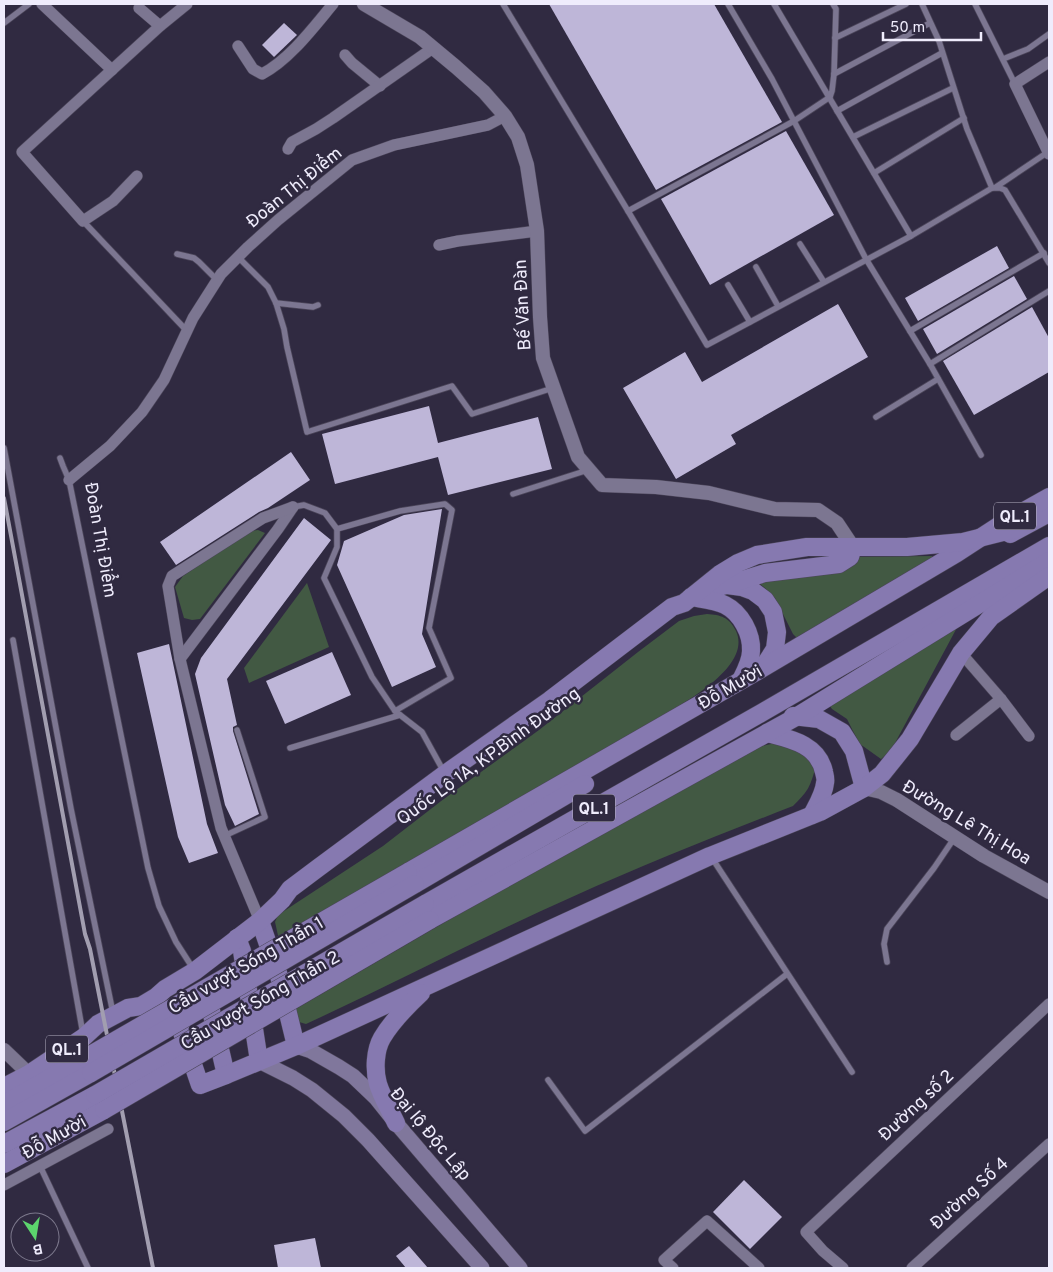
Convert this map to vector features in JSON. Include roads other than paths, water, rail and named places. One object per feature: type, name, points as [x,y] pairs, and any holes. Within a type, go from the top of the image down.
[{"type":"highway","name":"Đỗ Mười","points":[[411,878],[1049,497]]},
{"type":"highway","name":"Đỗ Mười","points":[[411,878],[732,698],[1019,528],[1049,513]]},
{"type":"highway","points":[[687,600],[738,562],[757,555],[807,547],[916,546],[964,542],[1019,528]]},
{"type":"highway","name":"QL.1","points":[[428,912],[763,712],[1049,546]]},
{"type":"highway","points":[[296,1046],[279,976],[260,921],[282,900],[290,889],[445,774],[550,700],[672,607],[711,589],[765,573],[839,564],[850,557],[853,547]]},
{"type":"highway","name":"QL.1","points":[[428,912],[767,733],[1049,561]]},
{"type":"highway","points":[[166,988],[200,1085],[296,1046],[710,856],[812,815],[864,788],[882,774],[910,738],[962,653],[991,616],[1049,576]]},
{"type":"highway","points":[[727,585],[753,591],[765,600],[773,612],[777,632],[776,649],[766,665],[732,698]]},
{"type":"highway","points":[[687,600],[724,604],[734,611],[745,625],[752,652],[741,680]]},
{"type":"highway","name":"Quốc Lộ 1A, KP.Bình Đường","points":[[282,900],[294,896],[681,615],[687,600]]},
{"type":"highway","points":[[763,712],[819,719],[842,732],[854,751],[864,788]]},
{"type":"highway","points":[[767,733],[804,745],[816,754],[822,766],[826,782],[812,815]]},
{"type":"highway","name":"Cầu vượt Sóng Thần 1","points":[[88,1065],[411,878]]},
{"type":"highway","name":"Cầu vượt Sóng Thần 2","points":[[99,1102],[428,912]]},
{"type":"highway","name":"QL.1","points":[[4,1087],[29,1074],[84,1036],[98,1024],[121,1012],[141,1006],[156,997],[166,988],[197,969],[260,921]]},
{"type":"highway","points":[[237,938],[242,951],[259,1061]]},
{"type":"highway","points":[[197,969],[226,1075]]},
{"type":"highway","points":[[396,1123],[378,1083],[377,1053],[382,1039],[405,1008],[432,983]]},
{"type":"highway","name":"QL.1","points":[[4,1104],[88,1065]]},
{"type":"highway","name":"QL.1","points":[[4,1122],[88,1065]]},
{"type":"highway","name":"Đỗ Mười","points":[[4,1144],[99,1102]]},
{"type":"highway","name":"Đỗ Mười","points":[[4,1164],[99,1102]]},
{"type":"main road","name":"Đại lộ Độc Lập","points":[[296,1046],[325,1059],[353,1076],[376,1098],[520,1268]]},
{"type":"main road","points":[[259,1061],[312,1090],[344,1116],[482,1268]]},
{"type":"street","points":[[42,4],[112,70]]},
{"type":"street","points":[[137,176],[113,201],[83,220],[22,152],[160,26],[187,4]]},
{"type":"street","points":[[238,46],[253,69],[262,74],[273,68],[296,46],[334,4]]},
{"type":"street","name":"Bế Văn Đàn","points":[[373,6],[420,37],[484,92],[505,116],[518,137],[527,165],[537,231],[543,358],[578,457],[588,470],[602,485],[656,487],[709,494],[776,509],[818,510],[837,523],[853,547]]},
{"type":"street","points":[[139,8],[160,26]]},
{"type":"street","points":[[288,149],[292,142],[316,129],[433,48]]},
{"type":"street","points":[[345,54],[352,63],[380,86]]},
{"type":"street","points":[[1049,62],[1015,84],[1049,153]]},
{"type":"street","name":"Đoàn Thị Điểm","points":[[69,480],[110,446],[142,412],[164,380],[193,318],[221,274],[278,220],[352,160],[394,145],[488,125],[505,116]]},
{"type":"street","points":[[439,245],[537,231]]},
{"type":"street","points":[[180,659],[278,529],[293,506]]},
{"type":"street","points":[[260,921],[220,828],[180,659],[168,586],[172,576],[263,518],[293,506]]},
{"type":"street","points":[[962,653],[1029,736]]},
{"type":"street","points":[[956,735],[1001,699]]},
{"type":"street","name":"Đường Lê Thị Hoa","points":[[864,788],[881,792],[897,800],[984,856],[1049,892]]},
{"type":"street","name":"Đường số 2","points":[[843,1268],[806,1232],[1049,1004]]},
{"type":"street","points":[[4,1050],[29,1074]]},
{"type":"street","points":[[4,1185],[108,1129]]},
{"type":"street","name":"Đường Số 4","points":[[912,1268],[1049,1144]]},
{"type":"street","points":[[673,1268],[664,1260],[707,1220],[759,1268]]},
{"type":"lane","points":[[4,23],[29,4]]},
{"type":"lane","points":[[503,4],[628,211],[706,345],[911,236],[994,188],[1049,153]]},
{"type":"lane","points":[[728,4],[772,79],[866,260],[930,364],[981,455]]},
{"type":"lane","points":[[774,4],[911,236]]},
{"type":"lane","points":[[628,211],[794,121],[830,98],[834,74],[836,9],[833,4]]},
{"type":"lane","points":[[835,38],[906,4]]},
{"type":"lane","points":[[922,4],[942,53],[964,118],[994,188]]},
{"type":"lane","points":[[974,4],[1015,84]]},
{"type":"lane","points":[[834,74],[930,23]]},
{"type":"lane","points":[[1002,59],[1028,49],[1049,34]]},
{"type":"lane","points":[[837,111],[942,53]]},
{"type":"lane","points":[[853,137],[954,88]]},
{"type":"lane","points":[[874,173],[964,118]]},
{"type":"lane","points":[[994,188],[1005,190],[1049,263]]},
{"type":"lane","points":[[83,220],[187,331]]},
{"type":"lane","points":[[800,244],[824,282]]},
{"type":"lane","points":[[910,331],[1044,253]]},
{"type":"lane","points":[[177,254],[194,258],[217,280]]},
{"type":"lane","points":[[238,257],[268,288],[276,303],[308,432],[452,386],[472,414],[553,388]]},
{"type":"lane","points":[[756,267],[778,306]]},
{"type":"lane","points":[[728,285],[750,322]]},
{"type":"lane","points":[[930,364],[1049,291]]},
{"type":"lane","points":[[276,303],[313,307],[318,305]]},
{"type":"lane","points":[[876,417],[938,379]]},
{"type":"lane","points":[[4,448],[71,808],[121,1012]]},
{"type":"lane","points":[[60,458],[69,480]]},
{"type":"lane","points":[[513,494],[588,470]]},
{"type":"lane","name":"Đoàn Thị Điểm","points":[[69,480],[148,868],[159,906],[176,942],[197,969]]},
{"type":"lane","points":[[290,748],[398,713],[452,678],[429,628],[452,510],[445,504],[400,511],[337,529]]},
{"type":"lane","points":[[293,506],[304,505],[325,513],[337,529],[337,547],[324,578],[372,677],[398,713],[422,732],[445,774]]},
{"type":"lane","points":[[13,640],[84,1036]]},
{"type":"lane","points":[[224,836],[265,818],[237,730]]},
{"type":"lane","points":[[887,962],[884,944],[887,929],[934,868],[954,837]]},
{"type":"lane","points":[[710,856],[852,1072]]},
{"type":"lane","points":[[548,1080],[585,1131],[788,974]]},
{"type":"lane","points":[[40,1166],[88,1268]]},
{"type":"railway","points":[[4,498],[85,934],[90,949],[153,1268]]}]
